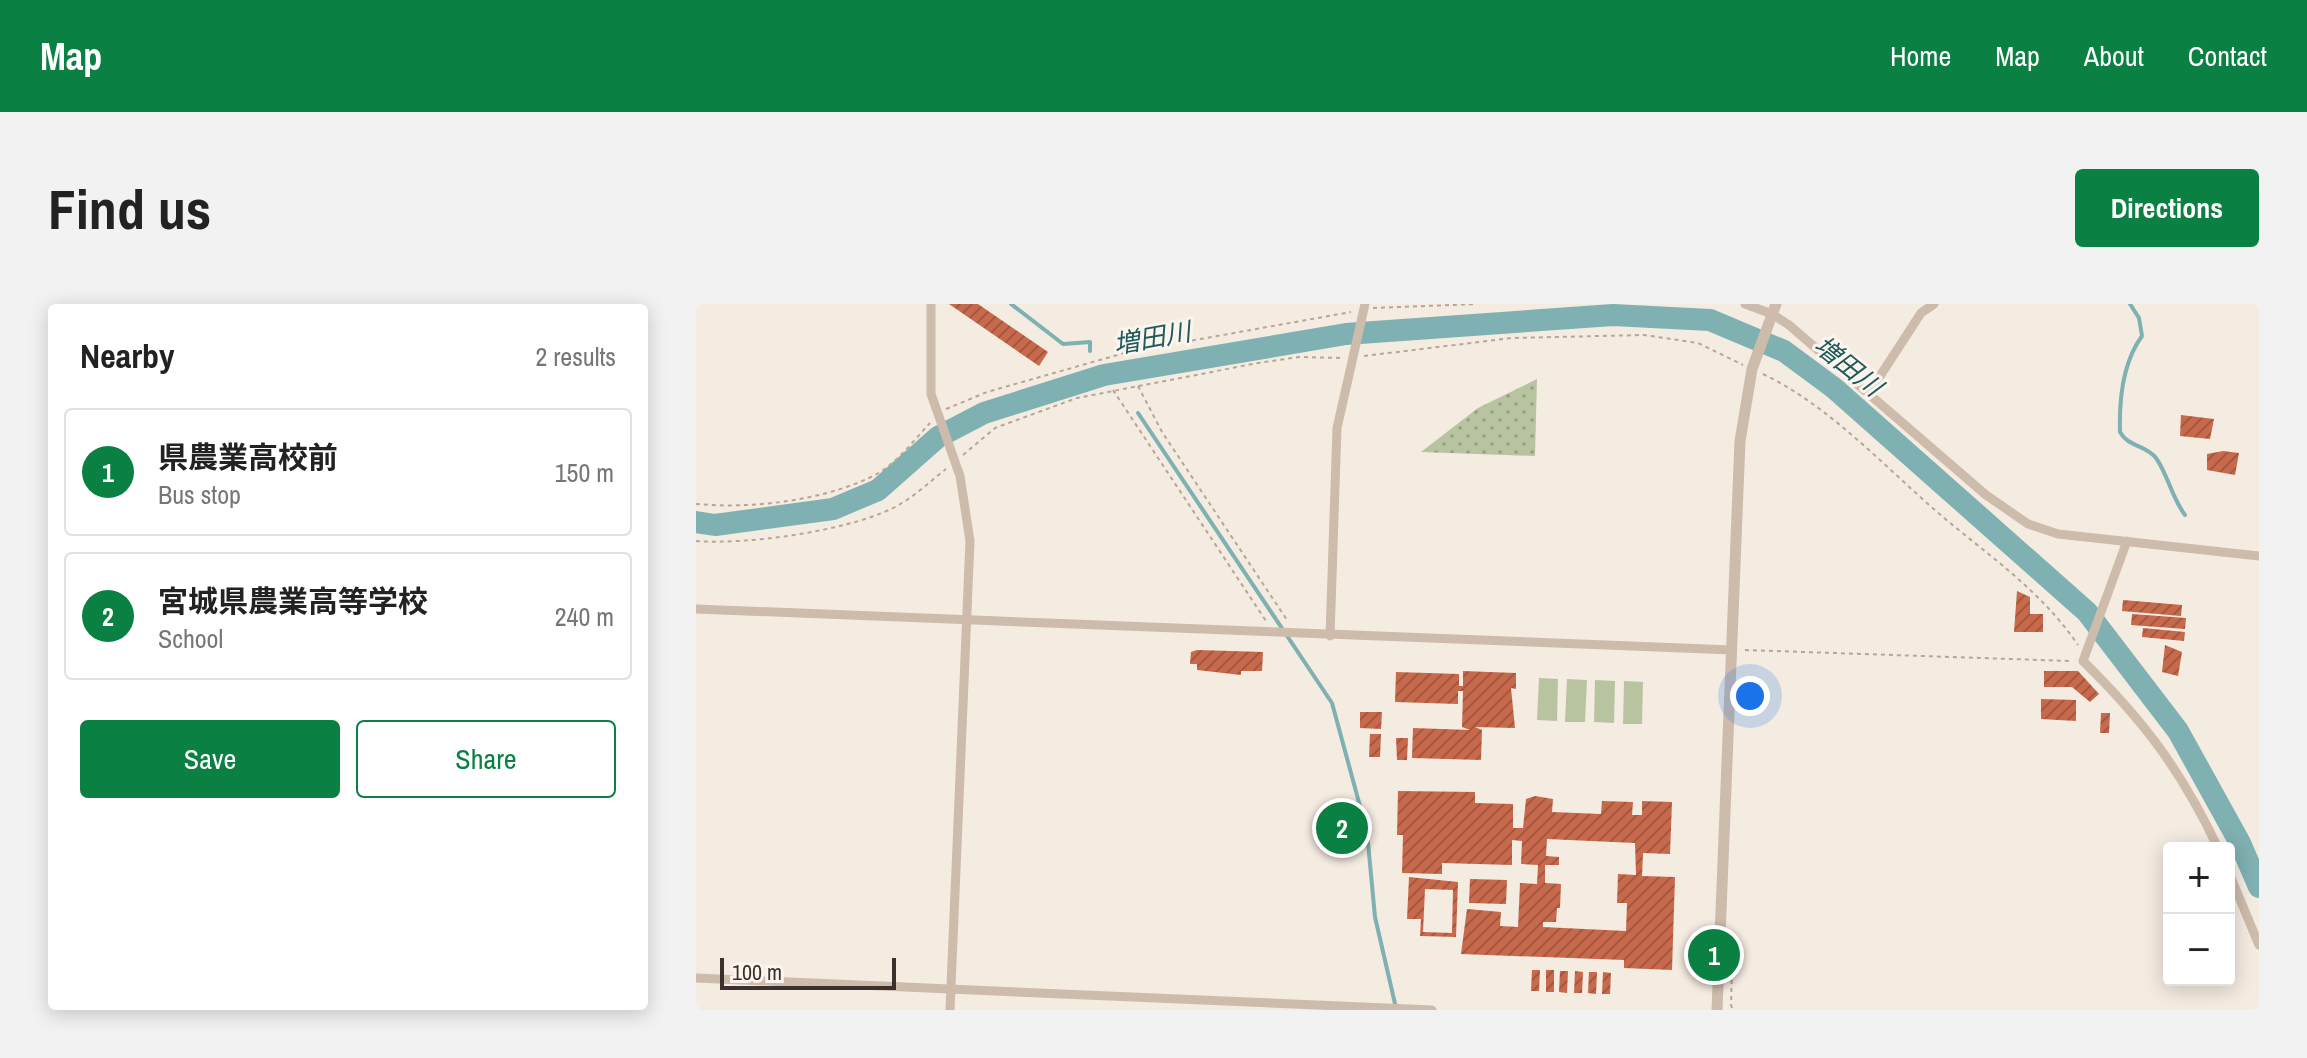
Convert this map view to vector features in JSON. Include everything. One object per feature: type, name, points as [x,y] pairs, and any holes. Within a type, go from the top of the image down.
[{"type":"street","points":[[931,304],[931,394],[968,517],[950,1010]]},
{"type":"street","points":[[1745,304],[1774,309],[1986,495],[2028,524],[2058,534],[2259,556]]},
{"type":"street","points":[[1869,393],[1921,313],[1934,304]]},
{"type":"street","points":[[1330,636],[1337,428],[1364,309]]},
{"type":"street","points":[[1717,1010],[1740,441],[1753,365],[1774,309]]},
{"type":"street","points":[[2127,541],[2085,655],[2153,735],[2195,801],[2215,842]]},
{"type":"street","points":[[696,609],[1732,650]]},
{"type":"street","points":[[2235,887],[2259,945]]},
{"type":"street","points":[[696,978],[1432,1010]]},
{"type":"path","points":[[696,504],[775,502],[872,477],[895,462],[937,418],[987,392],[1128,352],[1364,309],[1477,304]]},
{"type":"path","points":[[696,541],[790,536],[873,516],[909,499],[953,459],[995,428],[1066,402],[1113,390],[1299,357],[1352,356],[1512,338],[1644,335],[1698,343],[1753,365],[1796,390],[1953,526],[2040,596],[2085,655],[2035,662],[1732,650]]},
{"type":"path","points":[[1137,385],[1162,432],[1293,633]]},
{"type":"path","points":[[1113,390],[1276,632]]},
{"type":"path","points":[[1731,1005],[1733,1010]]},
{"type":"green space","points":[[1537,379],[1535,456],[1421,452],[1478,408]]},
{"type":"green space","points":[[1539,678],[1558,679],[1557,721],[1537,720]]},
{"type":"green space","points":[[1567,679],[1587,680],[1585,722],[1565,722]]},
{"type":"green space","points":[[1595,680],[1615,681],[1614,723],[1594,722]]},
{"type":"green space","points":[[1624,681],[1643,682],[1642,724],[1623,724]]},
{"type":"building","points":[[949,304],[978,304],[1048,352],[1039,366]]},
{"type":"building","points":[[2181,415],[2214,419],[2210,439],[2180,436]]},
{"type":"building","points":[[2223,451],[2239,453],[2235,475],[2207,470],[2207,454]]},
{"type":"building","points":[[2017,591],[2030,597],[2030,614],[2043,614],[2043,632],[2014,632]]},
{"type":"building","points":[[2123,600],[2182,605],[2181,616],[2122,611]]},
{"type":"building","points":[[2132,614],[2186,618],[2185,629],[2131,625]]},
{"type":"building","points":[[2143,628],[2185,632],[2184,641],[2142,637]]},
{"type":"building","points":[[2165,645],[2182,652],[2178,676],[2162,672]]},
{"type":"building","points":[[1191,652],[1263,652],[1262,671],[1241,671],[1241,675],[1197,670],[1197,664],[1190,664]]},
{"type":"building","points":[[1463,671],[1516,673],[1516,689],[1511,688],[1515,728],[1475,727],[1482,730],[1481,760],[1412,758],[1413,728],[1470,730],[1462,727],[1463,691],[1458,691],[1458,704],[1395,702],[1396,672],[1459,674],[1459,686],[1463,686]]},
{"type":"building","points":[[2044,671],[2078,671],[2099,694],[2090,702],[2072,687],[2044,687]]},
{"type":"building","points":[[2041,699],[2076,700],[2076,721],[2041,719]]},
{"type":"building","points":[[1360,712],[1382,712],[1381,729],[1360,728]]},
{"type":"building","points":[[2101,713],[2110,713],[2109,733],[2100,733]]},
{"type":"building","points":[[1370,734],[1381,734],[1380,757],[1369,757]]},
{"type":"building","points":[[1396,738],[1408,738],[1407,760],[1397,760]]},
{"type":"building","points":[[1398,791],[1475,792],[1475,803],[1513,804],[1513,828],[1523,828],[1526,799],[1535,796],[1553,799],[1552,812],[1601,814],[1602,801],[1633,802],[1632,815],[1642,815],[1642,801],[1672,802],[1670,854],[1643,853],[1642,876],[1675,877],[1672,970],[1624,968],[1624,960],[1461,954],[1467,909],[1501,912],[1500,926],[1518,927],[1520,883],[1537,884],[1538,865],[1521,864],[1522,841],[1512,840],[1512,865],[1442,863],[1442,874],[1402,873],[1403,835],[1397,835]],"holes":[[[1547,839],[1635,843],[1636,875],[1618,874],[1617,903],[1627,903],[1626,931],[1543,927],[1543,922],[1556,922],[1557,908],[1560,908],[1561,884],[1545,883],[1545,865],[1559,865],[1559,857],[1546,856]]]},
{"type":"building","points":[[1409,877],[1458,882],[1456,937],[1420,936],[1421,919],[1407,919]],"holes":[[[1425,889],[1453,890],[1452,933],[1423,932]]]},
{"type":"building","points":[[1470,879],[1507,880],[1506,904],[1469,903]]},
{"type":"building","points":[[1532,970],[1540,970],[1539,991],[1531,991]]},
{"type":"building","points":[[1546,970],[1554,970],[1554,992],[1546,992]]},
{"type":"building","points":[[1560,971],[1568,971],[1567,993],[1559,992]]},
{"type":"building","points":[[1575,971],[1583,972],[1582,993],[1574,993]]},
{"type":"building","points":[[1589,972],[1597,972],[1596,994],[1588,993]]},
{"type":"building","points":[[1603,972],[1611,973],[1610,994],[1602,994]]},
{"type":"waterway","points":[[1011,304],[1063,344],[1090,342],[1090,351]]},
{"type":"waterway","points":[[2130,304],[2139,318],[2142,336],[2130,357],[2124,382],[2120,432],[2128,441],[2156,458],[2185,515]]},
{"type":"waterway","name":"増田川","points":[[696,522],[715,525],[833,509],[878,490],[938,437],[984,413],[1104,375],[1346,334],[1613,315],[1710,320],[1784,351],[1834,388],[2087,612],[2178,731],[2240,843],[2259,887]]},
{"type":"waterway","points":[[1138,413],[1332,703],[1367,832],[1375,917],[1396,1008]]},
{"type":"place","name":"宮城県農業高等学校","points":[[1342,828]]},
{"type":"place","name":"県農業高校前","points":[[1714,955]]}]
